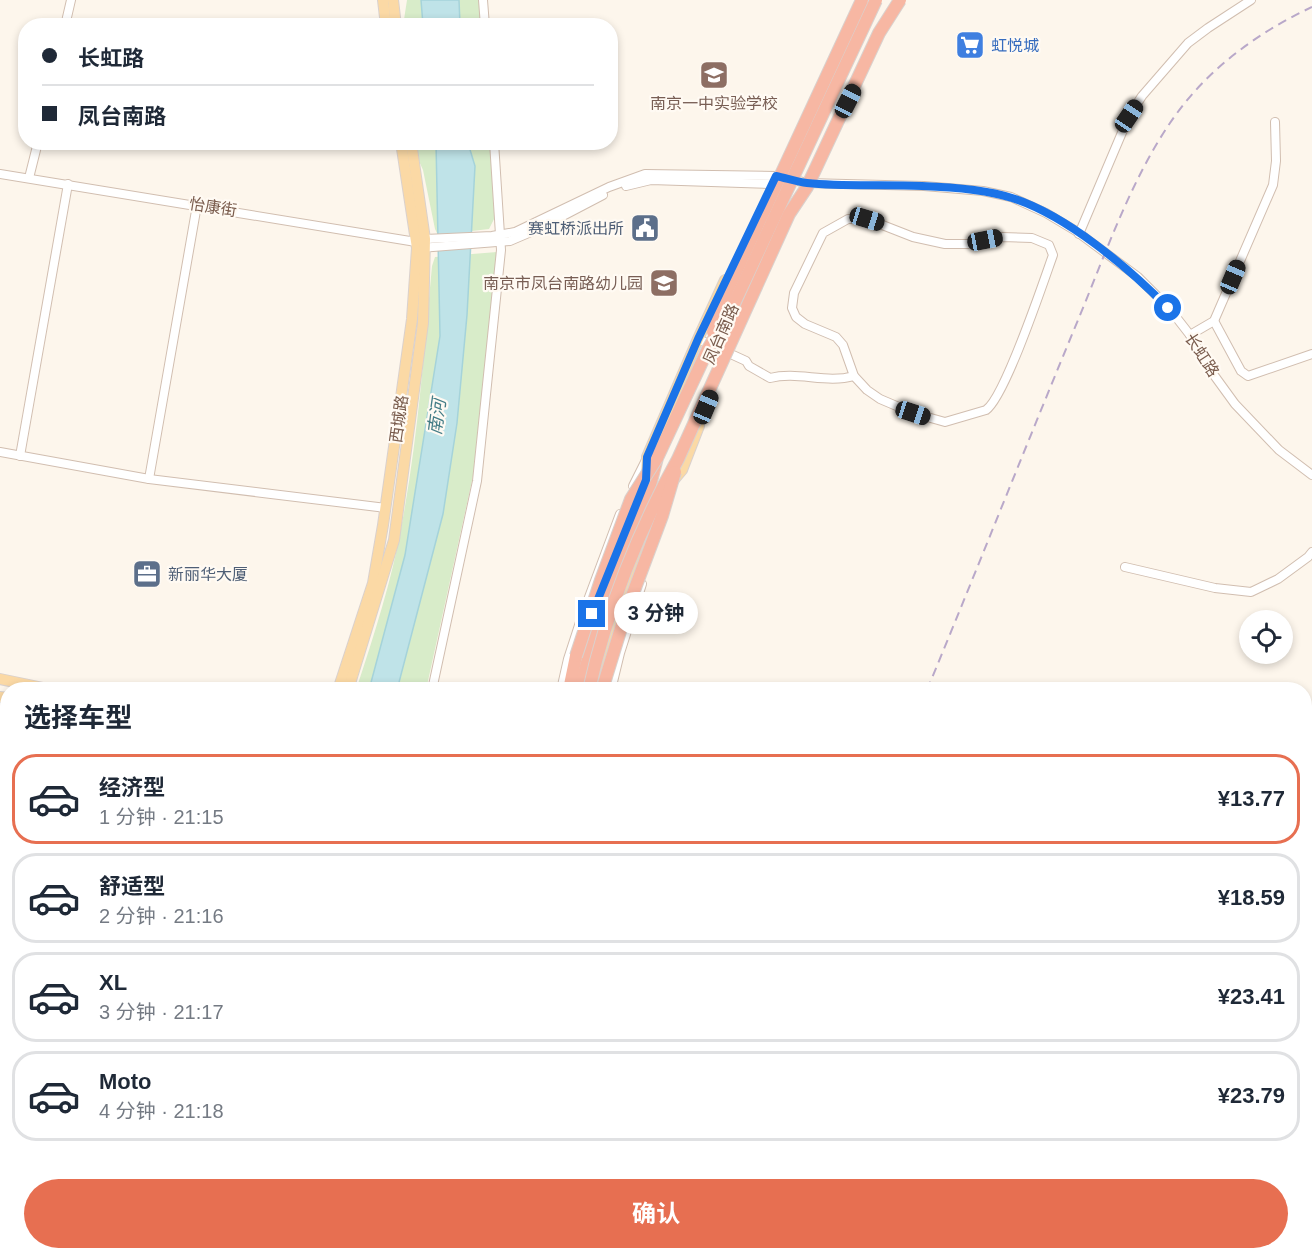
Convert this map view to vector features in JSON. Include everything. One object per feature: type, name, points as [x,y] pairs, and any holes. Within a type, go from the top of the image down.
[{"type":"highway","name":"凤台南路","points":[[582,682],[612,580],[650,485],[652,457],[708,348],[721,304],[862,0]]},
{"type":"highway","points":[[708,348],[731,310],[876,0]]},
{"type":"highway","points":[[789,214],[797,186],[882,0]]},
{"type":"highway","points":[[789,214],[807,187],[893,0]]},
{"type":"highway","points":[[879,33],[900,0]]},
{"type":"highway","name":"凤台南路","points":[[591,682],[623,579],[660,490],[680,464],[789,214]]},
{"type":"highway","points":[[572,682],[576,656],[601,580],[632,500],[652,457]]},
{"type":"highway","points":[[604,682],[626,612],[680,464]]},
{"type":"main road","points":[[383,0],[385,18]]},
{"type":"main road","points":[[393,0],[395,18]]},
{"type":"main road","name":"凤台南路","points":[[573,682],[592,614],[646,480],[652,457],[698,339],[856,0]]},
{"type":"main road","name":"凤台南路","points":[[600,682],[612,632],[628,583],[666,489],[680,464],[807,183],[900,0]]},
{"type":"main road","name":"西城路","points":[[341,682],[373,583],[424,243],[403,150]]},
{"type":"main road","name":"西城路","points":[[350,682],[394,540],[423,323],[424,243],[412,150]]},
{"type":"street","points":[[67,18],[71,0]]},
{"type":"street","points":[[483,0],[484,18]]},
{"type":"street","points":[[1079,234],[1129,116],[1142,96],[1188,43],[1251,0]]},
{"type":"street","points":[[1190,335],[1214,321],[1273,185],[1276,161],[1275,122]]},
{"type":"street","points":[[29,178],[36,150]]},
{"type":"street","points":[[434,682],[477,481],[500,238],[494,150]]},
{"type":"street","name":"怡康街","points":[[0,174],[424,243],[500,238]]},
{"type":"street","name":"长虹路","points":[[500,238],[609,187],[645,174],[807,183],[924,186],[983,191],[1011,197],[1029,204],[1079,234],[1138,277],[1190,335],[1211,371],[1235,404],[1279,450],[1312,475]]},
{"type":"street","points":[[20,456],[68,184]]},
{"type":"street","points":[[149,479],[198,205]]},
{"type":"street","points":[[848,219],[867,219],[913,237],[945,244],[968,244],[1002,237],[1032,238],[1049,245],[1053,255],[1034,305],[996,399],[986,410],[945,422],[937,421],[880,399],[867,390],[854,376],[843,345],[836,337],[805,324],[796,317],[792,308],[794,293],[823,233],[834,225],[848,219]]},
{"type":"street","points":[[1214,321],[1241,371],[1248,376],[1312,354]]},
{"type":"street","points":[[698,339],[746,361],[749,366],[770,378],[778,376],[844,379],[854,376]]},
{"type":"street","points":[[0,452],[149,479],[386,508]]},
{"type":"street","points":[[563,682],[571,648],[614,526],[652,457]]},
{"type":"street","points":[[613,682],[647,570],[670,508],[680,464]]},
{"type":"street","points":[[1125,567],[1215,588],[1251,592],[1278,579],[1312,552]]},
{"type":"green space","points":[[407,0],[479,0],[480,18],[404,18]]},
{"type":"green space","points":[[414,150],[490,150],[495,217],[489,229],[438,235],[423,170]]},
{"type":"green space","points":[[497,252],[473,476],[428,682],[359,682],[388,586],[408,491],[432,266],[435,257]]},
{"type":"water","points":[[421,0],[459,0],[460,18],[422,18]]},
{"type":"water","name":"南河","points":[[436,150],[470,150],[475,166],[467,315],[457,423],[443,514],[399,682],[371,682],[405,555],[440,336]]},
{"type":"railway","points":[[930,682],[1108,245],[1130,194],[1156,146],[1184,104],[1215,71],[1251,42],[1312,7]]},
{"type":"place","name":"虹悦城","points":[[970,45]]},
{"type":"place","name":"南京一中实验学校","points":[[714,75]]},
{"type":"place","name":"赛虹桥派出所","points":[[645,228]]},
{"type":"place","name":"南京市凤台南路幼儿园","points":[[664,283]]},
{"type":"place","name":"新丽华大厦","points":[[147,574]]},
{"type":"route","points":[[592,614],[646,480],[647,457],[698,339],[776,176],[807,183],[924,186],[983,191],[1011,197],[1046,213],[1106,252],[1138,277],[1168,308]]}]
